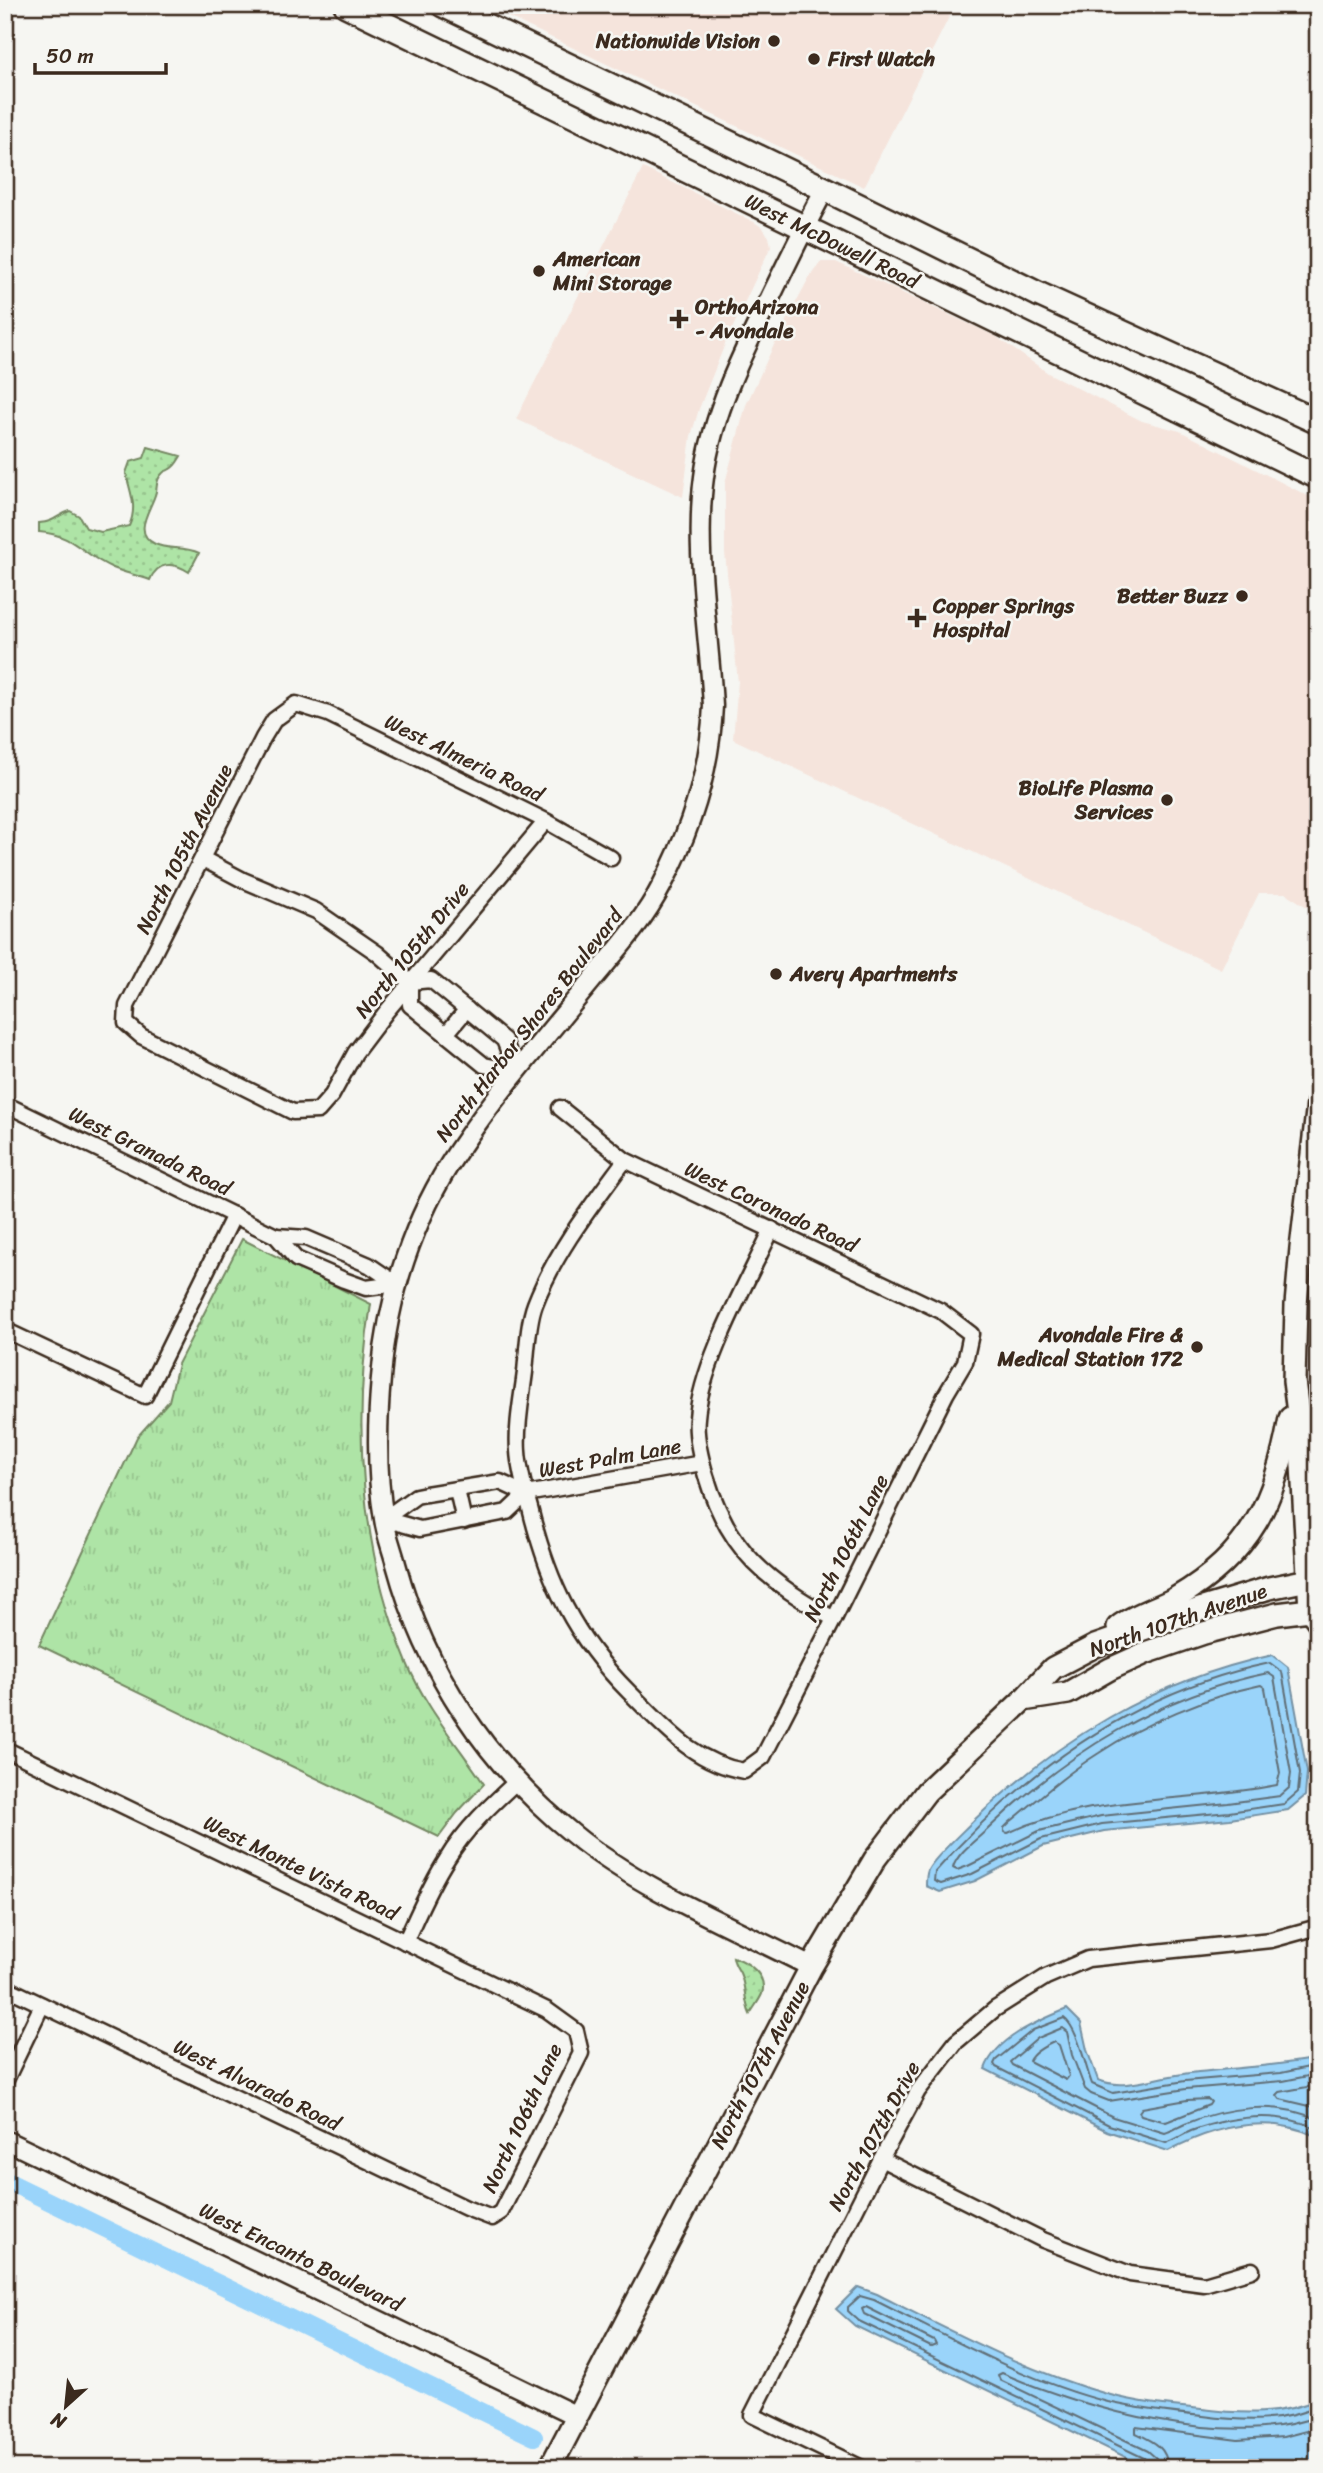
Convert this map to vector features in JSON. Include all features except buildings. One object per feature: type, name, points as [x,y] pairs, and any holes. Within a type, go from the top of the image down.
[{"type":"main road","name":"West McDowell Road","points":[[346,5],[1318,477]]},
{"type":"main road","name":"West McDowell Road","points":[[443,5],[1038,294],[1318,422]]},
{"type":"main road","points":[[1095,1646],[1122,1624],[1175,1599],[1215,1571],[1237,1549],[1266,1505],[1277,1478],[1290,1418],[1307,1301],[1318,1103]]},
{"type":"main road","points":[[1294,1381],[1313,1599]]},
{"type":"main road","name":"North 107th Avenue","points":[[550,2468],[811,1968],[875,1859],[926,1791],[1023,1700],[1053,1668],[1095,1646],[1269,1588],[1313,1599]]},
{"type":"main road","name":"North 107th Avenue","points":[[1023,1700],[1068,1693],[1123,1663],[1204,1633],[1277,1614],[1313,1599]]},
{"type":"street","name":"North Harbor Shores Boulevard","points":[[811,1968],[621,1868],[574,1835],[516,1782],[474,1732],[439,1675],[408,1605],[384,1519],[379,1393],[386,1329],[397,1284],[418,1224],[442,1177],[477,1124],[517,1072],[636,926],[661,887],[693,817],[703,787],[712,717],[702,556],[705,469],[723,403],[745,349],[825,189]]},
{"type":"street","name":"West Almeria Road","points":[[296,704],[328,714],[546,821],[611,858]]},
{"type":"street","name":"North 105th Avenue","points":[[296,704],[274,720],[263,738],[127,1006],[127,1023],[141,1037],[293,1112],[318,1111]]},
{"type":"street","name":"North 105th Drive","points":[[318,1111],[332,1095],[360,1046],[410,982],[546,821]]},
{"type":"street","points":[[203,859],[243,880],[316,911],[377,953],[410,982],[431,980],[504,1040],[517,1072]]},
{"type":"street","points":[[410,982],[410,1005],[484,1065],[517,1072]]},
{"type":"street","points":[[446,1034],[467,1009]]},
{"type":"street","name":"West Granada Road","points":[[5,1104],[276,1236],[296,1259],[366,1288],[397,1284]]},
{"type":"street","name":"West Coronado Road","points":[[560,1108],[625,1160],[941,1311],[971,1334]]},
{"type":"street","points":[[526,1494],[518,1450],[526,1357],[534,1305],[560,1254],[592,1204],[625,1160]]},
{"type":"street","points":[[5,1330],[145,1396],[234,1215]]},
{"type":"street","points":[[772,1229],[716,1349],[703,1389],[696,1419],[702,1463],[712,1496],[727,1529],[747,1556],[771,1580],[834,1619]]},
{"type":"street","name":"West Granada Road","points":[[276,1236],[306,1238],[369,1265],[397,1284]]},
{"type":"street","name":"North 106th Lane","points":[[526,1494],[552,1583],[577,1628],[607,1670],[667,1732],[707,1759],[725,1768],[744,1772],[763,1757],[946,1394],[965,1362],[971,1334]]},
{"type":"street","name":"West Palm Lane","points":[[384,1519],[420,1529],[507,1512],[526,1494],[702,1463]]},
{"type":"street","name":"West Palm Lane","points":[[384,1519],[416,1496],[500,1482],[526,1494]]},
{"type":"street","points":[[457,1490],[464,1521]]},
{"type":"street","name":"West Monte Vista Road","points":[[5,1749],[547,2010],[576,2031]]},
{"type":"street","points":[[405,1942],[451,1852],[488,1808],[516,1782]]},
{"type":"street","name":"North 107th Drive","points":[[862,2468],[752,2415],[881,2158],[918,2091],[956,2042],[995,2009],[1046,1977],[1088,1959],[1271,1940],[1318,1927]]},
{"type":"street","name":"West Alvarado Road","points":[[5,1987],[466,2208],[492,2218]]},
{"type":"street","points":[[5,2082],[43,2005]]},
{"type":"street","name":"North 106th Lane","points":[[492,2218],[501,2212],[580,2053],[576,2031]]},
{"type":"street","name":"West Encanto Boulevard","points":[[5,2140],[577,2416]]},
{"type":"street","points":[[881,2158],[1043,2240],[1130,2274],[1204,2284],[1251,2270]]},
{"type":"shaded area","points":[[483,5],[955,5],[864,187]]},
{"type":"shaded area","points":[[643,168],[754,222],[763,228],[771,246],[725,344],[699,409],[691,436],[683,497],[516,419]]},
{"type":"shaded area","name":"Copper Springs Hospital","points":[[821,262],[836,262],[995,336],[1048,373],[1142,421],[1180,431],[1318,501],[1318,907],[1307,907],[1285,893],[1259,893],[1221,969],[733,739],[738,682],[725,553],[725,483],[746,405],[780,332],[810,276]]},
{"type":"green space","points":[[148,447],[181,456],[158,480],[144,521],[145,534],[160,546],[199,553],[189,572],[178,566],[162,566],[150,580],[102,563],[62,537],[39,532],[39,523],[70,511],[79,516],[86,528],[101,532],[129,526],[133,506],[126,473],[130,462],[144,458]]},
{"type":"green space","points":[[242,1239],[371,1304],[365,1349],[362,1440],[364,1486],[379,1576],[391,1620],[414,1679],[432,1710],[484,1784],[439,1837],[39,1645],[137,1437],[169,1401],[178,1364]]},
{"type":"green space","points":[[733,1957],[755,1970],[762,1981],[762,1994],[750,2014],[742,1978]]},
{"type":"water","points":[[1273,1655],[1288,1667],[1307,1772],[1305,1796],[1288,1810],[1230,1819],[1104,1831],[1043,1846],[975,1881],[940,1892],[926,1886],[928,1870],[954,1839],[1004,1793],[1073,1740],[1148,1697],[1187,1680]]},
{"type":"water","points":[[1067,2009],[1081,2023],[1098,2080],[1108,2083],[1129,2084],[1183,2074],[1318,2058],[1318,2137],[1299,2130],[1261,2124],[1223,2129],[1168,2151],[1107,2131],[985,2069],[990,2058],[1008,2040],[1031,2025]]},
{"type":"water","points":[[858,2287],[1018,2362],[1077,2385],[1119,2397],[1246,2413],[1276,2411],[1318,2399],[1318,2468],[1148,2468],[855,2326],[836,2309]]},
{"type":"waterway","points":[[5,2180],[534,2437]]},
{"type":"place","name":"Nationwide Vision","points":[[774,41]]},
{"type":"place","name":"First Watch","points":[[814,59]]},
{"type":"place","name":"American Mini Storage","points":[[539,271]]},
{"type":"place","name":"OrthoArizona - Avondale","points":[[679,319]]},
{"type":"place","name":"Better Buzz","points":[[1242,596]]},
{"type":"place","name":"Copper Springs Hospital","points":[[917,618]]},
{"type":"place","name":"BioLife Plasma Services","points":[[1167,800]]},
{"type":"place","name":"Avery Apartments","points":[[776,974]]},
{"type":"place","name":"Avondale Fire & Medical Station 172","points":[[1197,1347]]}]
